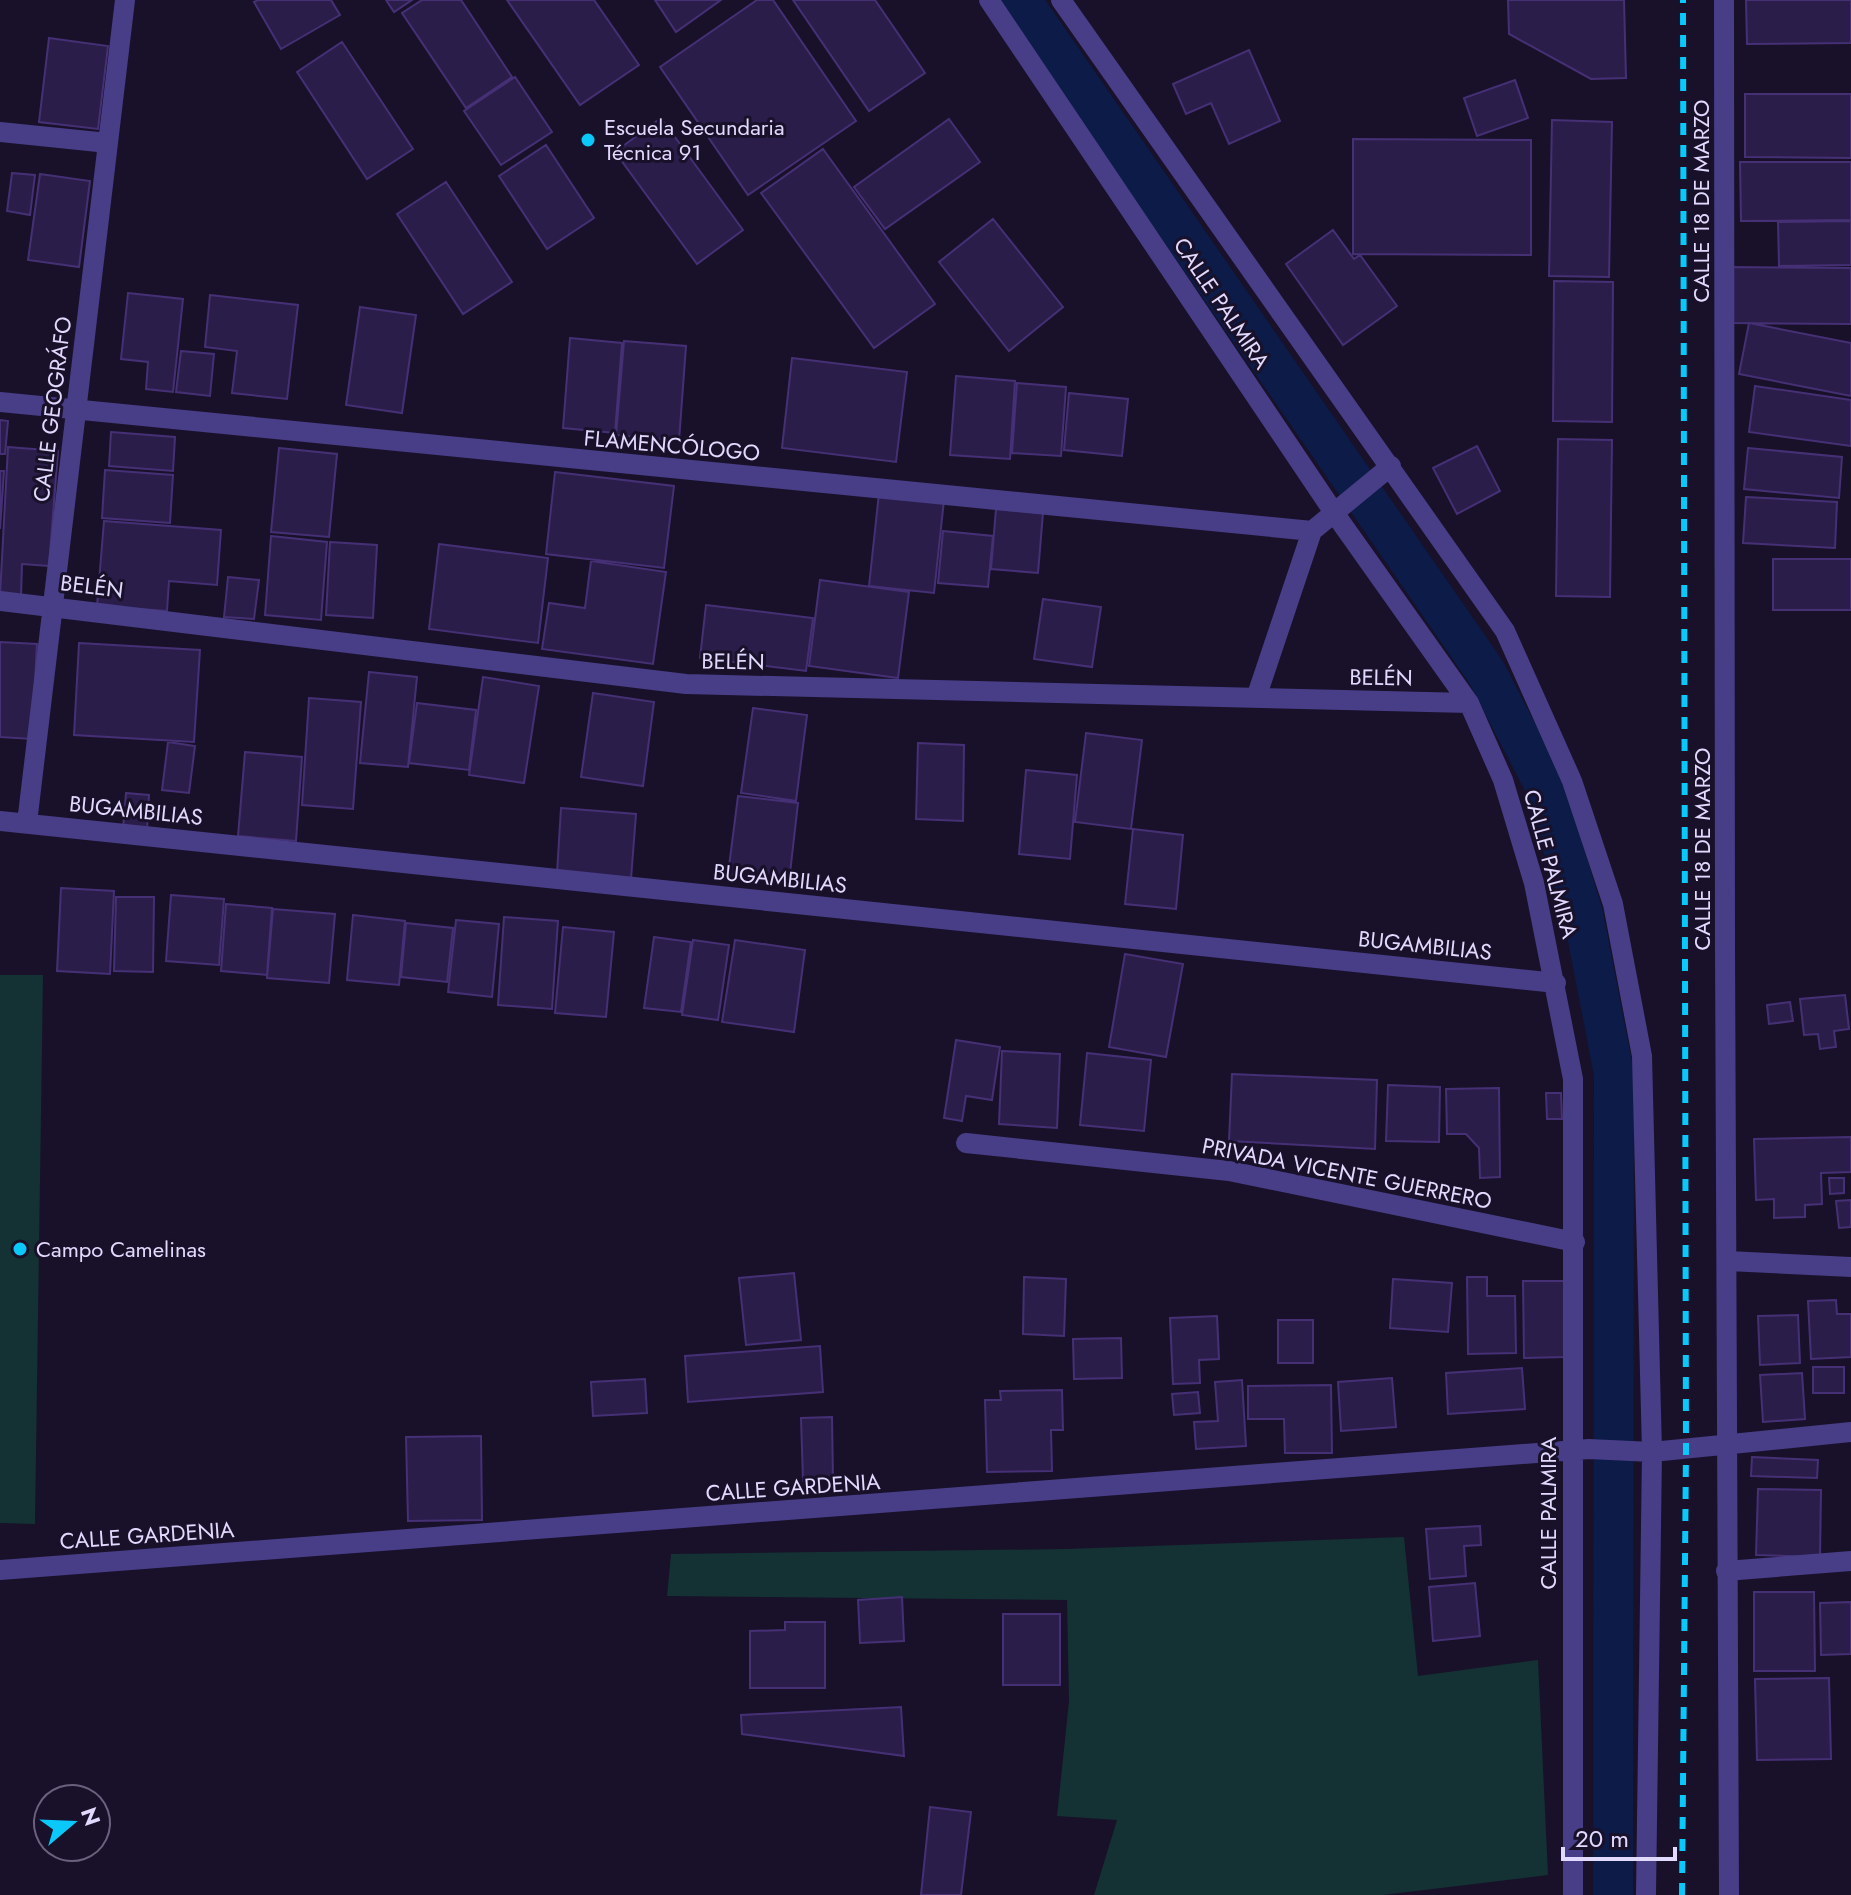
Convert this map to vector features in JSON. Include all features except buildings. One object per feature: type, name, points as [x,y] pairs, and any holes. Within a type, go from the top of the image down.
[{"type":"street","name":"CALLE GEOGRÁFO","points":[[27,823],[125,0]]},
{"type":"street","name":"CALLE PALMIRA","points":[[989,0],[1335,514],[1469,703],[1503,780],[1534,883],[1573,1079],[1580,1451],[1573,1895]]},
{"type":"street","points":[[1061,0],[1385,471],[1505,631],[1572,781],[1613,904],[1642,1056],[1647,1452],[1646,1895]]},
{"type":"street","name":"CALLE 18 DE MARZO","points":[[1724,0],[1729,1895]]},
{"type":"street","points":[[0,132],[108,143]]},
{"type":"street","name":"FLAMENCÓLOGO","points":[[0,402],[76,412],[1312,531]]},
{"type":"street","points":[[1256,698],[1312,531],[1385,471]]},
{"type":"street","name":"BELÉN","points":[[0,601],[686,684],[1469,703]]},
{"type":"street","name":"BUGAMBILIAS","points":[[0,821],[1556,983]]},
{"type":"street","name":"PRIVADA VICENTE GUERRERO","points":[[966,1143],[1229,1171],[1575,1242]]},
{"type":"street","points":[[1728,1261],[1851,1267]]},
{"type":"street","name":"CALLE GARDENIA","points":[[0,1570],[1580,1451],[1647,1452],[1851,1432]]},
{"type":"street","points":[[1726,1571],[1851,1561]]},
{"type":"green space","name":"Campo Camelinas","points":[[0,975],[43,975],[35,1524],[0,1523]]},
{"type":"green space","points":[[1404,1537],[1418,1676],[1538,1660],[1548,1875],[1383,1895],[1094,1895],[1117,1820],[1057,1816],[1069,1701],[1067,1600],[667,1596],[671,1554],[1066,1549]]},
{"type":"waterway","points":[[1021,0],[1486,672],[1543,782],[1583,914],[1614,1074],[1613,1895]]},
{"type":"railway","points":[[1682,1895],[1686,1449],[1683,0]]},
{"type":"place","name":"Escuela Secundaria Técnica 91","points":[[588,140]]},
{"type":"place","name":"Campo Camelinas","points":[[20,1249]]}]
